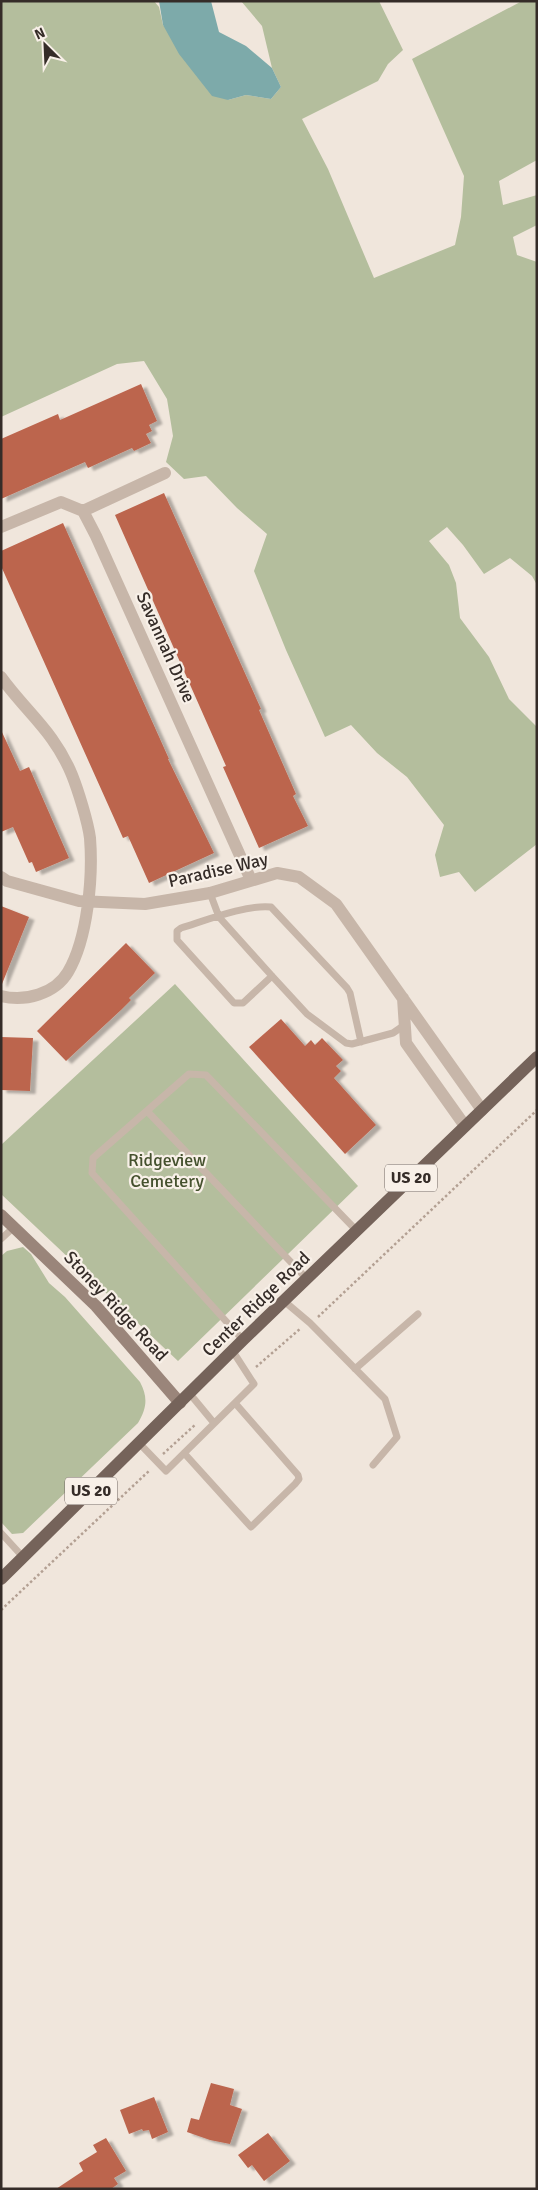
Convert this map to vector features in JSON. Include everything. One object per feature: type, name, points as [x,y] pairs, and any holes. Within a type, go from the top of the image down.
[{"type":"main road","name":"Center Ridge Road","points":[[1,1578],[190,1394],[242,1340],[537,1057]]},
{"type":"street","points":[[1,527],[61,502],[83,511],[165,473]]},
{"type":"street","name":"Savannah Drive","points":[[83,511],[251,880]]},
{"type":"street","points":[[1,677],[54,739],[73,777],[90,835],[91,870],[88,901],[77,952],[68,973],[52,988],[25,999],[1,996]]},
{"type":"street","name":"Paradise Way","points":[[1,877],[7,881],[79,901],[145,904],[210,893],[277,873],[299,877],[336,904],[482,1110]]},
{"type":"street","points":[[403,998],[406,1043],[465,1126]]},
{"type":"street","name":"Stoney Ridge Road","points":[[1,1215],[96,1306],[180,1403]]},
{"type":"lane","points":[[210,893],[219,917],[272,976],[312,1019],[325,1026],[346,1043],[352,1044],[393,1033],[416,1017]]},
{"type":"lane","points":[[272,976],[244,1003],[234,1002],[177,940],[177,931],[181,928],[219,917],[259,907],[271,907],[347,988],[361,1042]]},
{"type":"lane","points":[[242,1340],[92,1173],[93,1158],[189,1074],[206,1075],[356,1230]]},
{"type":"lane","points":[[147,1111],[307,1279]]},
{"type":"lane","points":[[1,1239],[14,1227]]},
{"type":"lane","points":[[284,1301],[310,1324],[385,1399],[397,1437],[373,1465]]},
{"type":"lane","points":[[355,1369],[418,1314]]},
{"type":"lane","points":[[139,1443],[166,1471],[254,1384],[232,1350]]},
{"type":"lane","points":[[190,1394],[214,1424]]},
{"type":"lane","points":[[184,1453],[251,1527],[296,1484],[299,1479],[298,1475],[235,1403]]},
{"type":"lane","points":[[1,1533],[23,1557]]},
{"type":"path","points":[[248,1375],[295,1332],[310,1324],[537,1110]]},
{"type":"path","points":[[1,1610],[147,1474],[156,1461],[206,1414]]},
{"type":"green space","points":[[1,1],[154,1],[159,7],[163,25],[228,100],[246,95],[271,99],[281,87],[272,68],[262,26],[241,1],[379,1],[403,50],[388,64],[378,81],[302,119],[328,169],[374,278],[455,245],[461,217],[464,176],[412,59],[522,1],[537,1],[537,160],[499,181],[503,205],[537,195],[537,225],[513,237],[517,255],[537,262],[537,585],[532,576],[510,558],[484,574],[447,527],[429,541],[449,565],[456,583],[460,618],[489,657],[509,699],[537,727],[537,844],[475,892],[459,872],[440,877],[435,855],[444,825],[407,777],[377,753],[351,725],[325,737],[286,650],[254,571],[267,534],[237,508],[206,476],[184,479],[166,462],[173,436],[167,399],[144,361],[117,364],[1,417]]},
{"type":"green space","name":"Ridgeview Cemetery","points":[[175,984],[358,1186],[178,1361],[1,1194],[1,1145]]},
{"type":"green space","points":[[23,1247],[31,1254],[49,1283],[65,1297],[140,1382],[145,1402],[138,1423],[23,1533],[12,1534],[1,1522],[1,1256],[7,1251]]},
{"type":"water","points":[[159,1],[211,1],[219,32],[246,46],[272,68],[281,87],[271,99],[246,95],[228,100],[212,96],[179,54],[163,25]]},
{"type":"building","points":[[141,384],[157,421],[149,425],[152,431],[146,434],[151,443],[134,451],[132,448],[88,468],[85,462],[1,499],[1,439],[58,414],[60,420]]},
{"type":"building","points":[[164,493],[261,709],[259,710],[296,794],[293,796],[308,826],[259,848],[223,767],[226,766],[115,515]]},
{"type":"building","points":[[63,523],[168,759],[214,853],[149,883],[128,836],[123,838],[1,566],[1,551]]},
{"type":"building","points":[[1,730],[20,771],[29,767],[69,858],[36,872],[32,862],[29,863],[13,827],[1,832]]},
{"type":"building","points":[[1,906],[29,917],[2,984],[1,984]]},
{"type":"building","points":[[126,943],[155,973],[129,998],[131,1000],[121,1010],[66,1061],[37,1031]]},
{"type":"building","points":[[281,1019],[305,1046],[311,1040],[315,1045],[322,1038],[343,1060],[336,1066],[341,1071],[334,1078],[376,1125],[345,1154],[249,1047]]},
{"type":"building","points":[[1,1037],[33,1038],[30,1091],[1,1090]]},
{"type":"building","points":[[211,2083],[234,2089],[230,2105],[242,2109],[230,2144],[210,2140],[187,2132],[191,2118],[199,2120]]},
{"type":"building","points":[[154,2097],[168,2132],[152,2139],[149,2130],[143,2131],[142,2129],[129,2134],[120,2110]]},
{"type":"building","points":[[268,2133],[290,2161],[264,2181],[252,2165],[248,2168],[238,2155]]},
{"type":"building","points":[[106,2138],[126,2171],[114,2178],[118,2184],[111,2189],[56,2189],[83,2171],[79,2163],[97,2152],[93,2145]]}]
